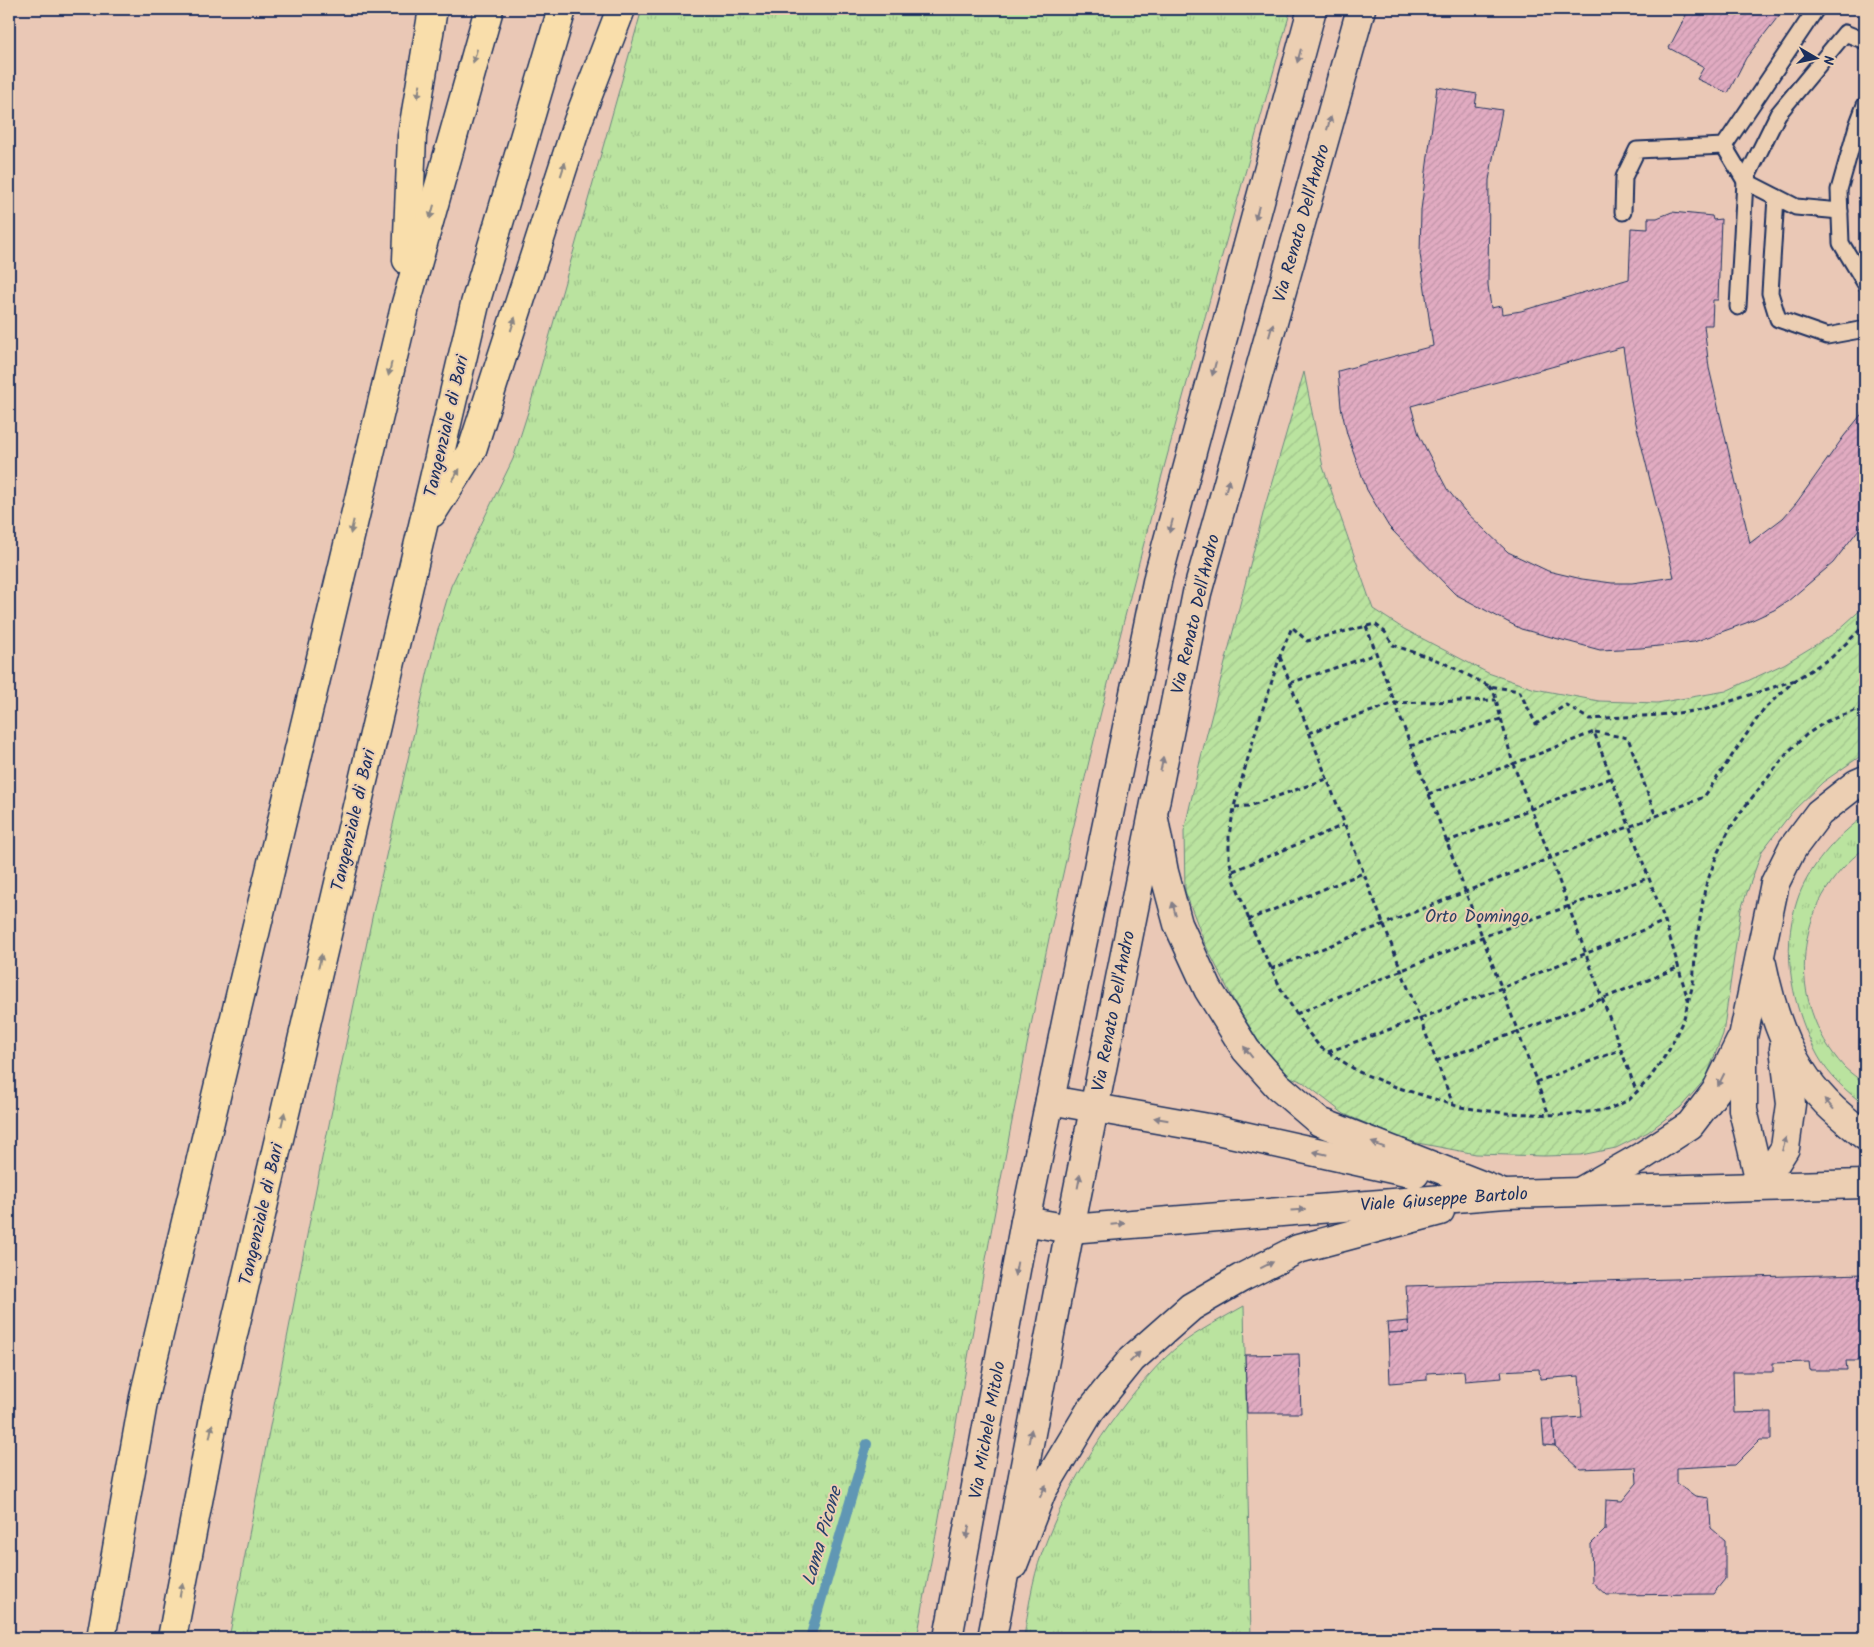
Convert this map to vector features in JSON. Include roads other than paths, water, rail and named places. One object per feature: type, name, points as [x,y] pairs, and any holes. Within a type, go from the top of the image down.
[{"type":"highway","points":[[405,307],[412,136],[433,9]]},
{"type":"highway","points":[[101,1638],[144,1397],[405,307],[488,9]]},
{"type":"highway","name":"Tangenziale di Bari","points":[[172,1638],[216,1407],[420,532],[475,304],[562,9]]},
{"type":"highway","points":[[420,532],[472,450],[578,121],[621,9]]},
{"type":"street","points":[[1025,1221],[1158,577],[1312,9]]},
{"type":"street","name":"Via Renato Dell'Andro","points":[[1070,1229],[1197,593],[1361,9]]},
{"type":"street","points":[[1761,1186],[1743,1110],[1743,1037],[1775,883],[1792,850],[1819,813],[1856,784],[1865,780]]},
{"type":"street","points":[[1153,812],[1164,872],[1178,924],[1208,989],[1246,1050],[1278,1086],[1320,1122],[1505,1194]]},
{"type":"street","points":[[1760,952],[1770,1000],[1782,1036],[1791,1104],[1785,1148],[1761,1186]]},
{"type":"street","points":[[1782,1036],[1803,1073],[1826,1101],[1865,1136]]},
{"type":"street","points":[[1580,1192],[1641,1157],[1690,1125],[1716,1091],[1743,1037]]},
{"type":"street","points":[[1050,1100],[1208,1128],[1505,1194]]},
{"type":"street","name":"Viale Giuseppe Bartolo","points":[[1025,1221],[1070,1229],[1505,1194],[1865,1184]]},
{"type":"street","points":[[999,1601],[1042,1491],[1090,1411],[1132,1359],[1191,1307],[1241,1278],[1298,1249],[1505,1194]]},
{"type":"street","name":"Via Michele Mitolo","points":[[948,1638],[1025,1221]]},
{"type":"street","points":[[992,1638],[1070,1229]]},
{"type":"lane","points":[[1724,146],[1816,9]]},
{"type":"lane","points":[[1738,307],[1745,181],[1778,114],[1844,33],[1865,41]]},
{"type":"lane","points":[[1865,105],[1857,126],[1839,190],[1841,243],[1865,283]]},
{"type":"lane","points":[[1724,146],[1745,181],[1796,207],[1840,211]]},
{"type":"lane","points":[[1623,212],[1624,177],[1637,150],[1724,146]]},
{"type":"lane","points":[[1776,197],[1770,292],[1778,319],[1827,336],[1865,329]]},
{"type":"waterway","name":"Lama Picone","points":[[810,1638],[867,1444]]},
{"type":"park label","name":"Orto Domingo","points":[[1477,916]]}]
